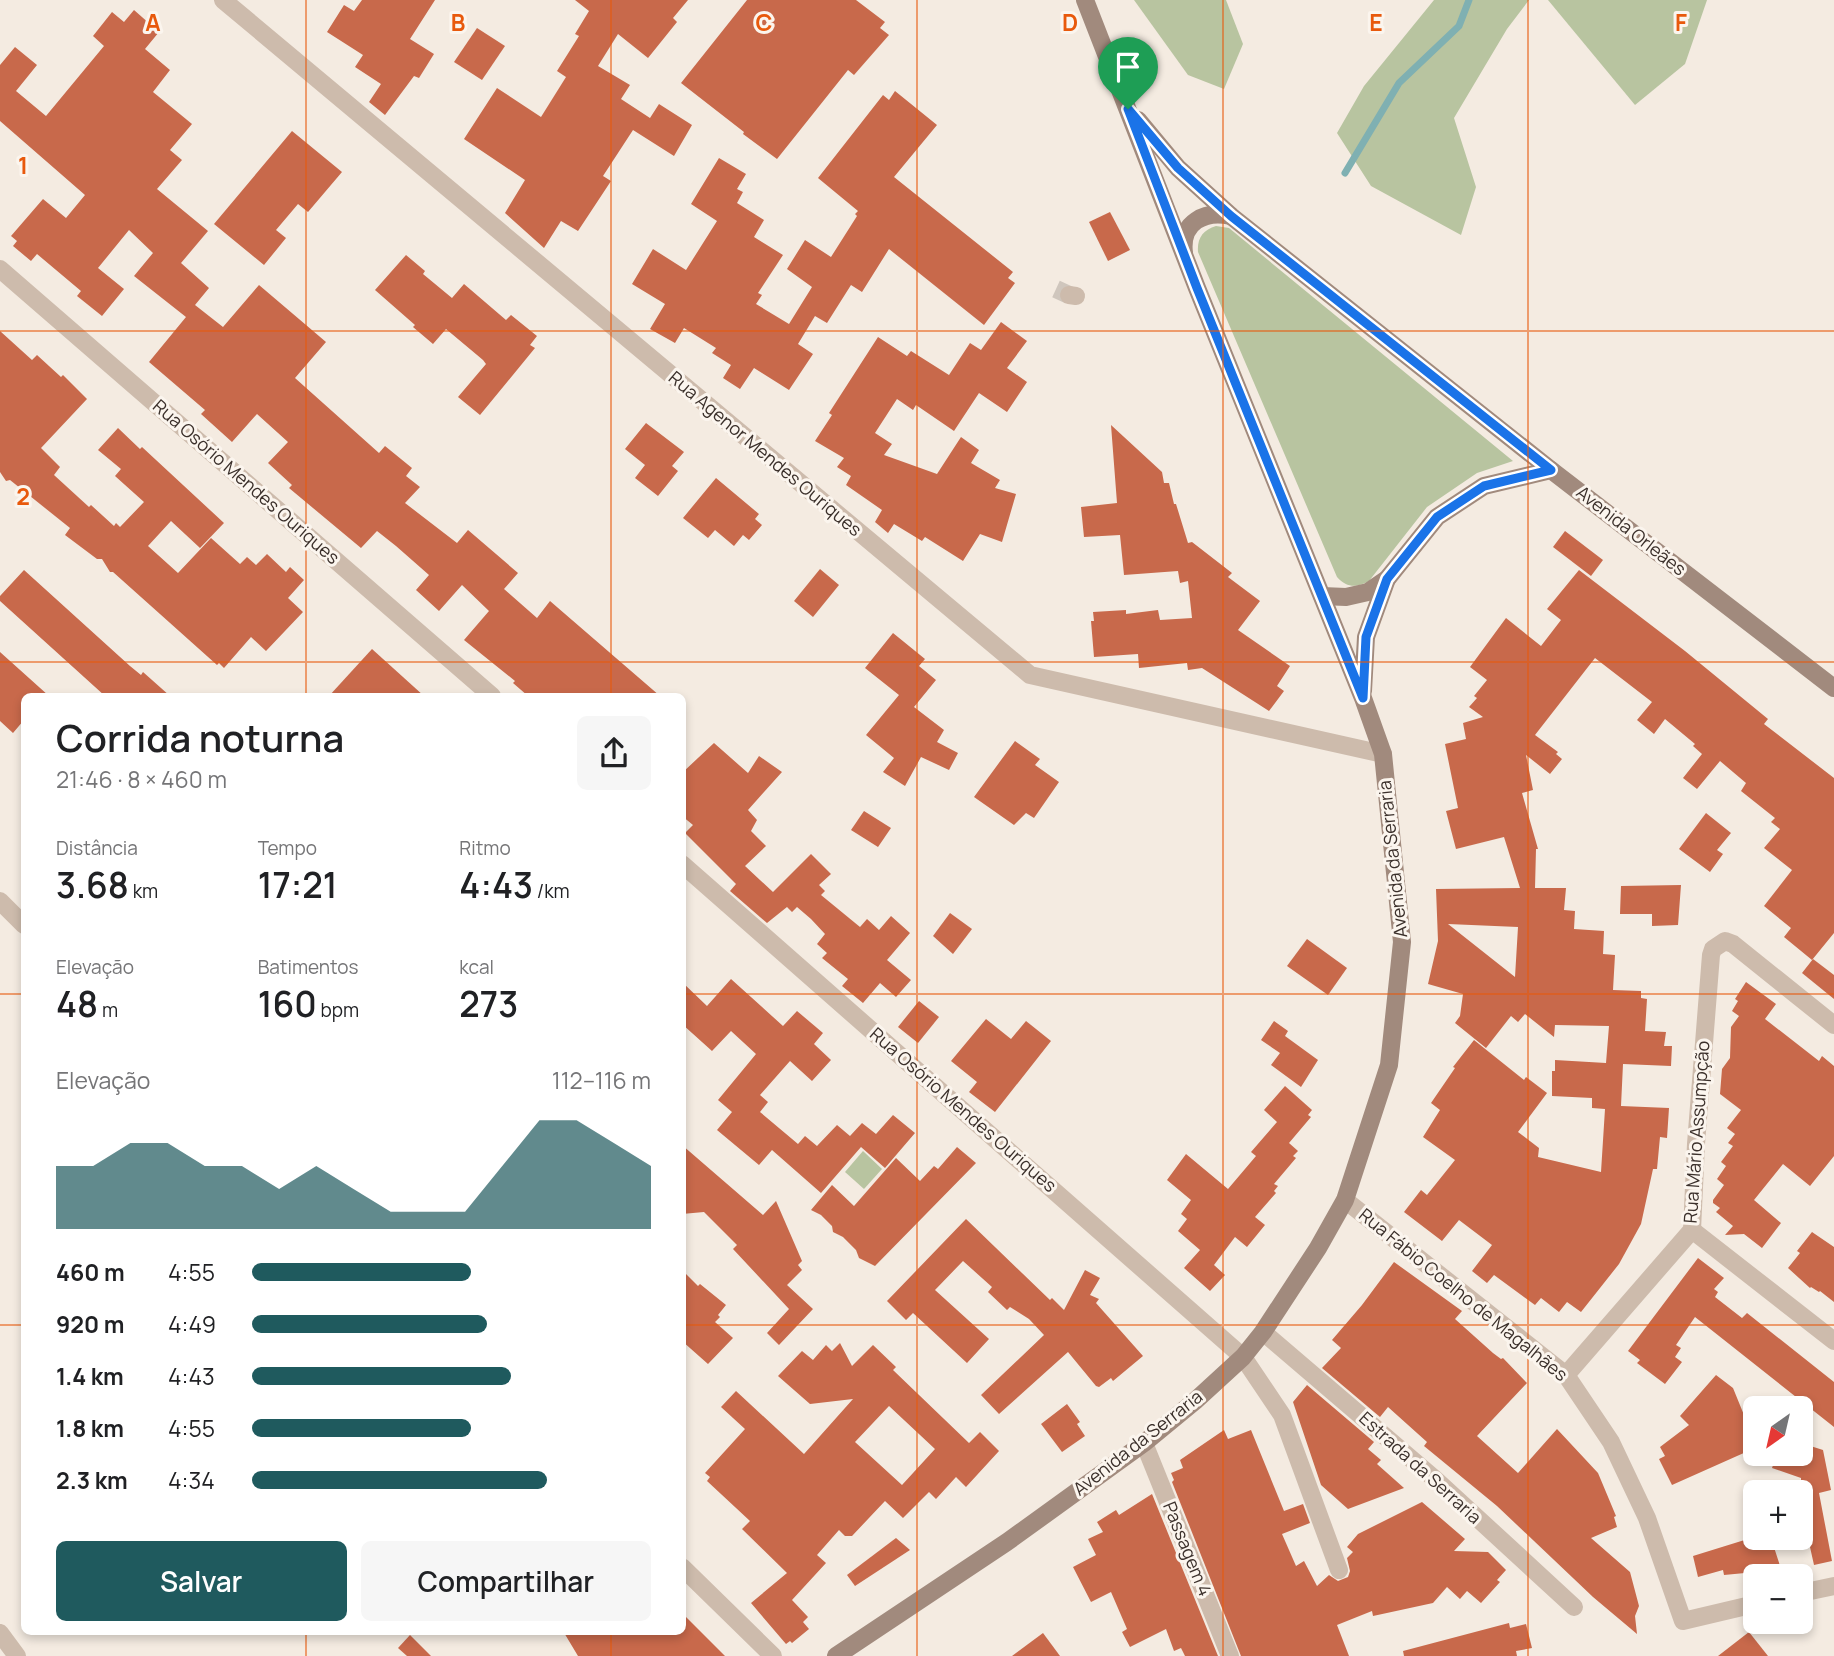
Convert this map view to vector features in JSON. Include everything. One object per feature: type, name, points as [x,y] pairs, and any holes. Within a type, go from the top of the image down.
[{"type":"main road","name":"Avenida da Serraria","points":[[836,1656],[1007,1542],[1143,1443],[1243,1357],[1263,1332],[1311,1259],[1345,1200],[1389,1065],[1402,942],[1383,754],[1085,0]]},
{"type":"main road","name":"Avenida Orleães","points":[[1128,109],[1178,168],[1231,216],[1551,470],[1834,688]]},
{"type":"main road","points":[[1185,255],[1185,235],[1196,219],[1214,213],[1231,216]]},
{"type":"main road","points":[[1322,596],[1346,597],[1368,592],[1387,579],[1437,517],[1484,486],[1551,470]]},
{"type":"main road","points":[[1363,698],[1366,637],[1387,579]]},
{"type":"street","name":"Rua Agenor Mendes Ouriques","points":[[223,0],[1030,676],[1383,754]]},
{"type":"street","name":"Rua Osório Mendes Ouriques","points":[[0,269],[489,693]]},
{"type":"street","name":"Rua Osório Mendes Ouriques","points":[[686,868],[1243,1357],[1282,1415],[1339,1570]]},
{"type":"street","points":[[0,901],[21,922]]},
{"type":"street","name":"Rua Mário Assumpção","points":[[1566,1376],[1692,1230],[1711,955],[1718,944],[1725,941],[1733,944],[1834,1025]]},
{"type":"street","name":"Rua Fábio Coelho de Magalhães","points":[[1345,1200],[1566,1376],[1611,1441],[1647,1518],[1683,1621],[1743,1607]]},
{"type":"street","points":[[1692,1230],[1834,1340]]},
{"type":"street","name":"Estrada da Serraria","points":[[1263,1332],[1436,1480],[1574,1607]]},
{"type":"street","name":"Passagem 4","points":[[1143,1443],[1230,1656]]},
{"type":"street","points":[[686,1571],[773,1656]]},
{"type":"street","points":[[1813,1591],[1834,1586]]},
{"type":"street","points":[[0,1633],[17,1656]]},
{"type":"green space","points":[[1134,0],[1226,0],[1243,44],[1224,89],[1188,75]]},
{"type":"green space","points":[[1434,0],[1529,0],[1507,29],[1454,118],[1476,187],[1461,235],[1371,186],[1337,133],[1364,86]]},
{"type":"green space","points":[[1548,0],[1707,0],[1685,64],[1635,105]]},
{"type":"green space","points":[[1216,226],[1229,228],[1513,461],[1477,473],[1427,507],[1365,583],[1348,585],[1337,577],[1198,252],[1202,235]]},
{"type":"green space","points":[[863,1151],[882,1169],[864,1189],[845,1172]]},
{"type":"building","points":[[362,0],[435,0],[410,39],[434,54],[419,78],[414,76],[385,115],[369,102],[381,84],[355,67],[363,55],[327,32],[344,5],[354,11]]},
{"type":"building","points":[[575,0],[688,0],[673,18],[677,22],[648,58],[618,34],[598,66],[630,85],[621,99],[650,118],[659,104],[692,125],[674,156],[633,130],[603,176],[611,181],[578,231],[561,221],[544,248],[505,213],[525,180],[464,139],[497,88],[541,117],[566,77],[557,71],[579,36],[575,34],[589,11]]},
{"type":"building","points":[[747,0],[856,0],[885,22],[880,28],[889,35],[854,75],[848,70],[777,159],[681,83]]},
{"type":"building","points":[[134,10],[159,32],[145,49],[170,70],[153,92],[192,124],[170,150],[182,160],[157,189],[208,231],[181,263],[209,288],[195,305],[223,327],[259,285],[326,342],[295,378],[379,453],[385,446],[412,468],[406,476],[420,487],[405,503],[457,543],[468,530],[518,573],[504,589],[537,618],[550,601],[657,693],[525,693],[513,683],[515,681],[464,640],[489,611],[462,585],[439,611],[416,590],[429,575],[396,546],[377,531],[361,548],[289,488],[292,485],[268,463],[288,442],[257,414],[232,442],[201,414],[205,410],[149,362],[186,317],[134,276],[153,253],[129,230],[98,268],[124,289],[102,316],[77,296],[81,291],[37,254],[31,261],[13,246],[17,241],[11,236],[43,199],[66,218],[85,195],[0,121],[0,65],[15,47],[37,65],[16,91],[46,116],[104,46],[93,36],[112,12],[124,22]]},
{"type":"building","points":[[477,28],[505,46],[482,80],[454,62]]},
{"type":"building","points":[[895,91],[937,125],[894,177],[1013,272],[1008,278],[1015,283],[984,325],[889,249],[862,292],[851,285],[827,323],[815,316],[798,344],[813,354],[789,390],[754,368],[740,389],[723,378],[731,365],[712,353],[716,348],[684,328],[675,343],[650,329],[665,304],[632,284],[653,249],[686,270],[717,221],[691,204],[719,158],[746,174],[737,189],[743,192],[737,203],[764,220],[754,237],[783,255],[758,293],[762,295],[756,304],[789,324],[812,287],[787,269],[805,240],[831,257],[858,211],[818,178],[883,95],[889,100]]},
{"type":"building","points":[[292,131],[342,172],[308,212],[298,204],[276,230],[286,238],[264,265],[214,224]]},
{"type":"building","points":[[1110,212],[1130,250],[1108,261],[1089,222]]},
{"type":"building","points":[[406,255],[425,271],[423,274],[452,298],[464,284],[506,320],[511,315],[537,336],[530,345],[535,348],[480,415],[458,397],[486,364],[483,360],[446,329],[433,344],[375,290]]},
{"type":"building","points":[[1001,322],[1027,341],[1007,368],[1027,382],[1007,412],[979,393],[954,431],[916,405],[913,410],[897,399],[875,433],[892,444],[884,455],[937,474],[961,437],[979,450],[971,463],[1000,480],[995,488],[1016,494],[1002,542],[980,534],[963,561],[925,537],[922,541],[894,524],[888,533],[875,522],[882,510],[846,485],[851,476],[837,467],[844,458],[815,441],[832,415],[829,413],[878,337],[907,356],[911,351],[949,375],[970,343],[981,350]]},
{"type":"building","points":[[0,331],[32,360],[37,355],[61,377],[63,375],[87,399],[41,448],[60,467],[54,475],[89,507],[91,505],[114,526],[116,523],[120,527],[144,502],[115,476],[121,469],[98,450],[118,428],[224,523],[200,548],[171,521],[148,546],[178,573],[211,538],[240,564],[247,557],[256,565],[267,554],[286,572],[290,567],[304,580],[288,598],[303,612],[266,651],[251,637],[224,668],[219,663],[217,665],[110,572],[102,559],[97,559],[65,535],[70,528],[10,480],[6,481],[0,472]]},
{"type":"building","points":[[646,423],[684,452],[672,466],[678,471],[658,496],[635,478],[645,465],[625,449]]},
{"type":"building","points":[[1111,425],[1162,472],[1164,483],[1169,483],[1188,543],[1192,542],[1232,573],[1228,577],[1260,601],[1238,630],[1290,666],[1277,686],[1284,691],[1269,711],[1202,668],[1188,670],[1187,663],[1139,668],[1138,654],[1094,657],[1091,621],[1094,621],[1093,612],[1126,610],[1126,614],[1158,610],[1160,620],[1192,618],[1188,581],[1180,583],[1178,571],[1124,575],[1120,535],[1084,537],[1081,507],[1117,503]]},
{"type":"building","points":[[716,478],[759,514],[755,519],[762,525],[749,540],[743,535],[734,546],[715,530],[708,538],[683,518]]},
{"type":"building","points":[[1565,531],[1603,560],[1591,576],[1553,547]]},
{"type":"building","points":[[820,569],[839,585],[813,617],[794,601]]},
{"type":"building","points":[[24,570],[130,666],[141,675],[143,672],[167,693],[102,693],[0,601],[0,596]]},
{"type":"building","points":[[1579,570],[1685,651],[1768,719],[1764,724],[1834,778],[1834,933],[1812,960],[1784,937],[1791,928],[1764,906],[1792,870],[1764,848],[1780,829],[1771,822],[1775,818],[1741,791],[1746,783],[1720,761],[1697,789],[1683,778],[1702,754],[1693,746],[1695,744],[1665,719],[1654,734],[1637,720],[1652,702],[1595,658],[1535,735],[1558,752],[1556,754],[1562,759],[1550,774],[1526,755],[1533,790],[1522,793],[1538,849],[1535,888],[1566,888],[1564,910],[1575,911],[1574,929],[1604,931],[1603,954],[1615,955],[1613,990],[1641,991],[1641,998],[1647,999],[1645,1031],[1666,1032],[1664,1046],[1672,1046],[1671,1066],[1623,1064],[1621,1106],[1669,1108],[1667,1138],[1660,1137],[1657,1169],[1653,1169],[1641,1224],[1619,1264],[1581,1312],[1567,1302],[1559,1312],[1541,1298],[1535,1305],[1494,1275],[1487,1283],[1472,1271],[1492,1245],[1459,1220],[1442,1241],[1404,1212],[1421,1190],[1427,1195],[1455,1160],[1423,1137],[1440,1110],[1431,1103],[1455,1068],[1453,1067],[1474,1040],[1524,1080],[1526,1077],[1547,1093],[1518,1132],[1539,1148],[1538,1157],[1601,1172],[1605,1109],[1592,1108],[1592,1098],[1552,1096],[1552,1071],[1555,1071],[1555,1060],[1606,1063],[1609,1026],[1555,1025],[1554,1037],[1525,1014],[1518,1022],[1511,1016],[1486,1048],[1455,1023],[1460,1016],[1463,994],[1428,984],[1438,941],[1436,889],[1520,888],[1504,837],[1456,849],[1446,811],[1458,808],[1445,744],[1466,739],[1463,723],[1483,717],[1469,707],[1487,680],[1470,667],[1506,618],[1541,646],[1561,620],[1547,609]],"holes":[[[1448,924],[1518,927],[1515,977]]]},
{"type":"building","points":[[893,633],[925,659],[919,666],[936,680],[914,707],[944,730],[937,742],[958,753],[949,770],[921,757],[905,786],[883,772],[894,758],[866,735],[899,695],[865,668]]},
{"type":"building","points":[[372,649],[421,693],[332,693]]},
{"type":"building","points":[[0,652],[46,693],[21,693],[21,724],[13,733],[0,721]]},
{"type":"building","points":[[1015,741],[1040,759],[1035,765],[1059,782],[1034,818],[1026,813],[1014,825],[974,797]]},
{"type":"building","points":[[714,743],[748,773],[759,756],[782,772],[748,810],[757,820],[751,831],[766,846],[745,866],[773,892],[811,854],[831,874],[819,885],[825,891],[821,895],[860,927],[867,919],[879,930],[891,916],[910,933],[887,960],[911,980],[896,997],[880,983],[863,1003],[842,986],[848,979],[822,958],[827,953],[817,944],[825,934],[797,907],[792,912],[787,907],[767,923],[730,891],[736,884],[686,834],[693,825],[686,819],[686,769]]},
{"type":"building","points":[[864,811],[891,828],[878,847],[851,830]]},
{"type":"building","points":[[1706,813],[1731,833],[1717,850],[1723,854],[1710,872],[1679,849]]},
{"type":"building","points":[[1681,885],[1678,925],[1652,926],[1652,914],[1620,914],[1621,886]]},
{"type":"building","points":[[950,913],[972,929],[953,954],[933,936]]},
{"type":"building","points":[[1307,939],[1347,968],[1328,995],[1287,966]]},
{"type":"building","points":[[1813,959],[1834,975],[1834,999],[1802,973]]},
{"type":"building","points":[[731,979],[783,1026],[797,1011],[823,1033],[814,1044],[831,1060],[812,1081],[790,1061],[760,1095],[768,1102],[760,1112],[798,1144],[805,1136],[817,1146],[837,1125],[850,1136],[862,1123],[876,1134],[893,1115],[915,1133],[885,1168],[861,1147],[821,1193],[772,1150],[759,1165],[717,1130],[732,1112],[718,1100],[756,1054],[731,1031],[712,1051],[686,1028],[686,986],[707,1006]]},
{"type":"building","points":[[1746,982],[1776,1004],[1765,1019],[1819,1061],[1822,1056],[1834,1066],[1834,1156],[1810,1186],[1783,1164],[1754,1200],[1781,1223],[1762,1248],[1744,1234],[1725,1235],[1733,1226],[1716,1212],[1720,1208],[1713,1203],[1724,1185],[1717,1179],[1726,1166],[1721,1162],[1733,1146],[1728,1143],[1735,1134],[1727,1128],[1741,1110],[1720,1094],[1722,1069],[1730,1058],[1731,1027],[1739,1016],[1732,1011],[1738,1001],[1735,999]]},
{"type":"building","points":[[919,1001],[939,1017],[918,1043],[898,1027]]},
{"type":"building","points":[[986,1019],[1011,1039],[1026,1021],[1051,1041],[995,1112],[969,1092],[977,1082],[951,1061]]},
{"type":"building","points":[[1274,1021],[1288,1031],[1285,1036],[1318,1060],[1301,1087],[1271,1065],[1280,1053],[1261,1040]]},
{"type":"building","points":[[1285,1086],[1312,1110],[1308,1115],[1311,1117],[1289,1143],[1298,1151],[1293,1156],[1296,1158],[1274,1184],[1278,1186],[1274,1191],[1276,1193],[1255,1217],[1265,1225],[1247,1247],[1235,1237],[1214,1265],[1225,1275],[1210,1291],[1184,1268],[1200,1250],[1178,1231],[1187,1219],[1181,1214],[1191,1200],[1167,1180],[1186,1154],[1228,1189],[1256,1156],[1251,1152],[1277,1122],[1264,1110]]},
{"type":"building","points":[[957,1147],[976,1163],[875,1266],[859,1258],[856,1250],[843,1237],[833,1232],[832,1226],[821,1215],[811,1210],[832,1185],[854,1206],[896,1158],[920,1181],[934,1166],[938,1169]]},
{"type":"building","points":[[686,1148],[763,1215],[776,1201],[802,1261],[798,1265],[802,1270],[787,1285],[813,1309],[779,1345],[767,1333],[789,1309],[733,1249],[737,1245],[704,1212],[686,1214]]},
{"type":"building","points":[[966,1219],[1050,1300],[1052,1298],[1064,1310],[1085,1270],[1100,1278],[1090,1295],[1099,1299],[1096,1303],[1143,1356],[1113,1381],[1111,1378],[1099,1387],[1068,1352],[999,1414],[981,1395],[1044,1335],[1029,1319],[1010,1307],[1007,1310],[988,1292],[992,1287],[963,1261],[935,1290],[989,1339],[967,1363],[913,1313],[906,1320],[887,1301]]},
{"type":"building","points":[[1812,1232],[1834,1247],[1834,1302],[1820,1291],[1810,1288],[1788,1268]]},
{"type":"building","points":[[1698,1258],[1724,1278],[1714,1289],[1718,1292],[1715,1297],[1742,1318],[1747,1313],[1834,1382],[1834,1427],[1813,1410],[1813,1396],[1795,1396],[1695,1317],[1676,1345],[1681,1348],[1675,1357],[1682,1362],[1665,1384],[1637,1363],[1640,1360],[1628,1351]]},
{"type":"building","points":[[1394,1262],[1462,1311],[1455,1319],[1493,1353],[1503,1358],[1527,1383],[1477,1436],[1518,1473],[1557,1429],[1598,1473],[1616,1516],[1617,1527],[1591,1538],[1630,1572],[1639,1606],[1635,1616],[1637,1634],[1593,1597],[1497,1506],[1424,1446],[1427,1442],[1388,1407],[1380,1417],[1322,1368],[1341,1348],[1332,1340]]},
{"type":"building","points":[[686,1274],[698,1286],[700,1284],[726,1305],[715,1322],[733,1338],[708,1364],[686,1345]]},
{"type":"building","points":[[840,1343],[852,1366],[873,1345],[896,1367],[893,1370],[969,1443],[980,1432],[999,1451],[966,1487],[956,1477],[936,1499],[929,1492],[903,1518],[885,1501],[852,1536],[845,1536],[839,1530],[817,1555],[826,1563],[792,1600],[808,1617],[803,1622],[809,1629],[792,1643],[790,1641],[786,1644],[751,1603],[787,1573],[742,1529],[750,1521],[707,1481],[710,1477],[705,1473],[745,1429],[721,1407],[736,1391],[804,1454],[853,1399],[810,1404],[778,1376],[802,1351],[813,1360],[826,1345],[832,1351]],"holes":[[[889,1406],[935,1449],[902,1485],[855,1442]]]},
{"type":"building","points":[[1716,1375],[1733,1388],[1743,1413],[1743,1453],[1672,1485],[1659,1459],[1665,1456],[1660,1447],[1689,1425],[1680,1416]]},
{"type":"building","points":[[1307,1385],[1374,1442],[1368,1449],[1381,1460],[1377,1464],[1404,1488],[1348,1509],[1321,1485],[1293,1402]]},
{"type":"building","points":[[1067,1404],[1080,1422],[1077,1424],[1085,1436],[1062,1452],[1041,1424]]},
{"type":"building","points":[[1224,1430],[1228,1439],[1251,1430],[1284,1511],[1303,1504],[1310,1523],[1282,1534],[1296,1566],[1304,1561],[1317,1586],[1329,1575],[1338,1581],[1348,1577],[1350,1571],[1347,1558],[1353,1552],[1347,1547],[1358,1534],[1422,1502],[1465,1539],[1454,1551],[1488,1552],[1506,1570],[1497,1580],[1500,1582],[1481,1603],[1467,1591],[1460,1599],[1447,1587],[1433,1603],[1373,1616],[1372,1611],[1337,1625],[1349,1656],[1241,1656],[1172,1482],[1174,1480],[1171,1473],[1183,1468],[1180,1460]]},
{"type":"building","points":[[1813,1447],[1823,1450],[1831,1490],[1819,1493],[1832,1561],[1814,1565],[1811,1550],[1813,1550],[1813,1480],[1801,1480],[1772,1468],[1813,1466]]},
{"type":"building","points":[[1152,1494],[1218,1656],[1185,1656],[1181,1648],[1174,1651],[1166,1629],[1130,1647],[1122,1632],[1127,1629],[1111,1592],[1091,1602],[1073,1567],[1096,1555],[1088,1539],[1103,1532],[1097,1522],[1116,1510],[1119,1515]]},
{"type":"building","points":[[896,1538],[910,1550],[855,1586],[847,1575]]},
{"type":"building","points":[[1743,1540],[1743,1550],[1775,1550],[1779,1564],[1743,1564],[1743,1573],[1724,1575],[1723,1570],[1698,1577],[1693,1556]]},
{"type":"building","points":[[686,1617],[725,1656],[578,1656],[565,1635],[686,1635]]},
{"type":"building","points":[[1509,1623],[1510,1628],[1526,1624],[1532,1648],[1516,1651],[1517,1656],[1404,1656],[1403,1651]]},
{"type":"building","points":[[1043,1633],[1060,1656],[1012,1656]]},
{"type":"building","points":[[1746,1634],[1751,1634],[1768,1656],[1718,1656]]},
{"type":"building","points":[[410,1635],[431,1656],[407,1656],[398,1648]]},
{"type":"waterway","points":[[1345,173],[1399,83],[1459,26],[1469,0]]},
{"type":"tunnel","points":[[1056,289],[1069,295]]},
{"type":"route","points":[[1128,109],[1178,168],[1231,216],[1551,470],[1484,486],[1437,517],[1387,579],[1366,637],[1363,698],[1197,288],[1128,109]]}]
